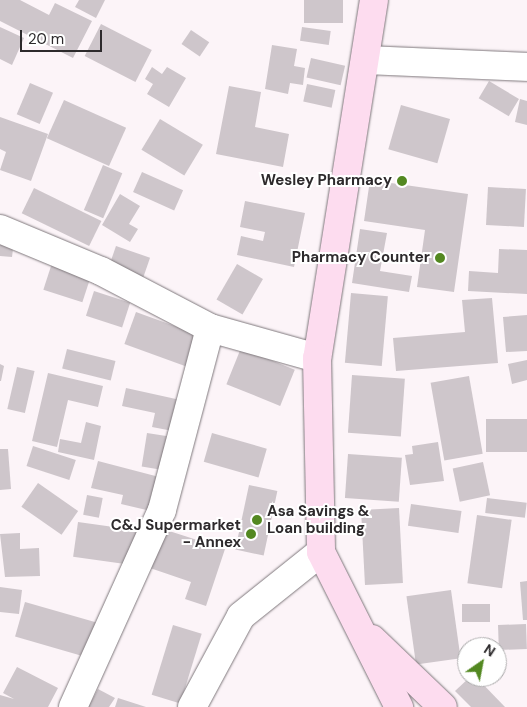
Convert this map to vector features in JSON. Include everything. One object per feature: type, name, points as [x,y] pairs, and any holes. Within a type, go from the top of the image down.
[{"type":"main road","points":[[374,0],[368,60],[317,358],[322,552],[399,707]]},
{"type":"main road","points":[[359,628],[443,707]]},
{"type":"street","points":[[368,60],[527,67]]},
{"type":"street","points":[[0,230],[101,270],[210,328],[317,358]]},
{"type":"street","points":[[73,707],[162,510],[210,328]]},
{"type":"street","points":[[192,707],[240,616],[322,552]]},
{"type":"building","points":[[0,0],[20,0],[49,15],[55,3],[92,21],[73,58],[0,21]]},
{"type":"building","points":[[79,0],[105,0],[96,18],[75,7]]},
{"type":"building","points":[[304,0],[343,0],[343,23],[304,23]]},
{"type":"building","points":[[101,24],[152,50],[135,82],[85,56]]},
{"type":"building","points":[[0,27],[24,38],[12,65],[0,59]]},
{"type":"building","points":[[302,27],[331,31],[329,45],[300,41]]},
{"type":"building","points":[[191,30],[209,42],[200,56],[181,44]]},
{"type":"building","points":[[272,45],[297,49],[294,66],[305,68],[303,85],[290,83],[288,94],[265,89]]},
{"type":"building","points":[[311,58],[345,66],[341,85],[307,77]]},
{"type":"building","points":[[152,67],[162,74],[167,67],[186,78],[169,107],[147,94],[153,84],[145,79]]},
{"type":"building","points":[[489,81],[519,99],[509,116],[479,98]]},
{"type":"building","points":[[30,83],[53,93],[40,124],[17,114]]},
{"type":"building","points":[[307,84],[335,90],[332,108],[303,102]]},
{"type":"building","points":[[229,86],[261,92],[255,127],[289,134],[283,167],[216,154]]},
{"type":"building","points":[[520,99],[527,101],[527,125],[515,122]]},
{"type":"building","points":[[64,100],[126,128],[109,166],[47,138]]},
{"type":"building","points":[[401,105],[450,119],[437,163],[388,149]]},
{"type":"building","points":[[0,117],[48,134],[31,181],[0,170],[6,152],[0,149]]},
{"type":"building","points":[[160,119],[203,145],[184,176],[141,150]]},
{"type":"building","points":[[103,165],[122,173],[103,218],[84,210]]},
{"type":"building","points":[[142,172],[183,190],[174,210],[133,192]]},
{"type":"building","name":"Pharmacy Counter","points":[[370,180],[468,194],[454,292],[417,287],[425,230],[364,221]]},
{"type":"building","points":[[488,187],[526,189],[524,227],[486,225]]},
{"type":"building","points":[[34,188],[101,221],[89,246],[22,213]]},
{"type":"building","points":[[120,194],[140,206],[129,224],[138,229],[130,242],[102,225]]},
{"type":"building","points":[[245,201],[305,213],[294,267],[237,255],[241,236],[263,241],[265,232],[240,227]]},
{"type":"building","points":[[360,229],[387,233],[380,271],[412,276],[409,292],[352,283]]},
{"type":"building","points":[[0,239],[14,241],[12,257],[0,256]]},
{"type":"building","points":[[116,246],[150,258],[141,283],[107,272]]},
{"type":"building","points":[[499,249],[527,250],[527,294],[468,291],[469,271],[498,273]]},
{"type":"building","points":[[52,263],[91,276],[82,302],[43,290]]},
{"type":"building","points":[[237,264],[263,279],[242,315],[216,300]]},
{"type":"building","points":[[94,291],[130,303],[122,327],[86,316]]},
{"type":"building","points":[[351,293],[388,296],[382,366],[345,363]]},
{"type":"building","points":[[492,298],[498,363],[396,371],[393,338],[465,332],[462,300]]},
{"type":"building","points":[[136,312],[203,336],[191,368],[124,344]]},
{"type":"building","points":[[527,315],[527,351],[506,352],[503,317]]},
{"type":"building","points":[[241,348],[295,370],[280,406],[226,384]]},
{"type":"building","points":[[67,349],[116,361],[111,381],[62,368]]},
{"type":"building","points":[[527,360],[527,380],[512,384],[508,364]]},
{"type":"building","points":[[0,364],[4,366],[1,381],[0,381]]},
{"type":"building","points":[[17,367],[35,371],[25,413],[7,409]]},
{"type":"building","points":[[48,373],[103,386],[98,407],[68,400],[57,447],[32,441]]},
{"type":"building","points":[[352,375],[405,379],[401,437],[348,433]]},
{"type":"building","points":[[469,376],[483,454],[444,461],[431,383]]},
{"type":"building","points":[[126,388],[185,401],[178,432],[152,427],[155,413],[122,406]]},
{"type":"building","points":[[486,419],[527,419],[527,452],[486,452]]},
{"type":"building","points":[[86,422],[101,426],[94,460],[58,452],[60,439],[81,443]]},
{"type":"building","points":[[147,433],[173,437],[167,471],[142,467]]},
{"type":"building","points":[[212,433],[267,449],[259,478],[204,462]]},
{"type":"building","points":[[438,442],[444,481],[410,485],[405,455],[413,454],[412,446]]},
{"type":"building","points":[[33,446],[76,460],[69,480],[27,466]]},
{"type":"building","points":[[0,449],[8,449],[11,489],[0,490]]},
{"type":"building","points":[[348,454],[402,458],[399,502],[345,498]]},
{"type":"building","points":[[98,461],[163,478],[155,512],[121,504],[123,495],[91,488]]},
{"type":"building","points":[[483,462],[490,495],[460,502],[453,468]]},
{"type":"building","points":[[38,483],[78,511],[62,535],[21,507]]},
{"type":"building","name":"Asa Savings & Loan building","points":[[249,485],[277,491],[264,556],[235,550]]},
{"type":"building","points":[[87,495],[103,498],[99,518],[83,515]]},
{"type":"building","points":[[487,498],[527,503],[525,518],[485,513]]},
{"type":"building","points":[[411,504],[462,511],[458,533],[408,526]]},
{"type":"building","points":[[399,508],[403,583],[365,585],[361,510]]},
{"type":"building","points":[[477,515],[512,520],[502,588],[467,583]]},
{"type":"building","points":[[78,522],[142,531],[137,566],[73,557]]},
{"type":"building","points":[[163,529],[225,549],[206,606],[185,599],[191,582],[150,568]]},
{"type":"building","points":[[20,533],[20,549],[39,548],[40,576],[5,577],[0,534]]},
{"type":"building","points":[[527,581],[527,620],[523,620],[520,582]]},
{"type":"building","points":[[0,587],[22,590],[19,614],[0,612]]},
{"type":"building","points":[[451,590],[458,637],[457,659],[416,665],[406,596]]},
{"type":"building","points":[[25,602],[101,624],[91,658],[15,637]]},
{"type":"building","points":[[462,604],[490,604],[490,622],[462,622]]},
{"type":"building","points":[[526,624],[527,649],[507,650],[507,637],[498,637],[498,625]]},
{"type":"building","points":[[173,625],[202,634],[180,704],[152,695]]},
{"type":"building","points":[[17,667],[58,688],[48,707],[0,707],[0,695],[14,699],[3,693]]},
{"type":"building","points":[[459,687],[486,687],[505,707],[471,707],[455,691]]},
{"type":"building","points":[[98,689],[115,698],[109,707],[88,707]]},
{"type":"building","points":[[118,698],[146,707],[115,707]]},
{"type":"place","name":"Wesley Pharmacy","points":[[402,181]]},
{"type":"place","name":"Pharmacy Counter","points":[[440,258]]},
{"type":"place","name":"Asa Savings & Loan building","points":[[257,520]]},
{"type":"place","name":"C&J Supermarket - Annex","points":[[251,534]]}]
